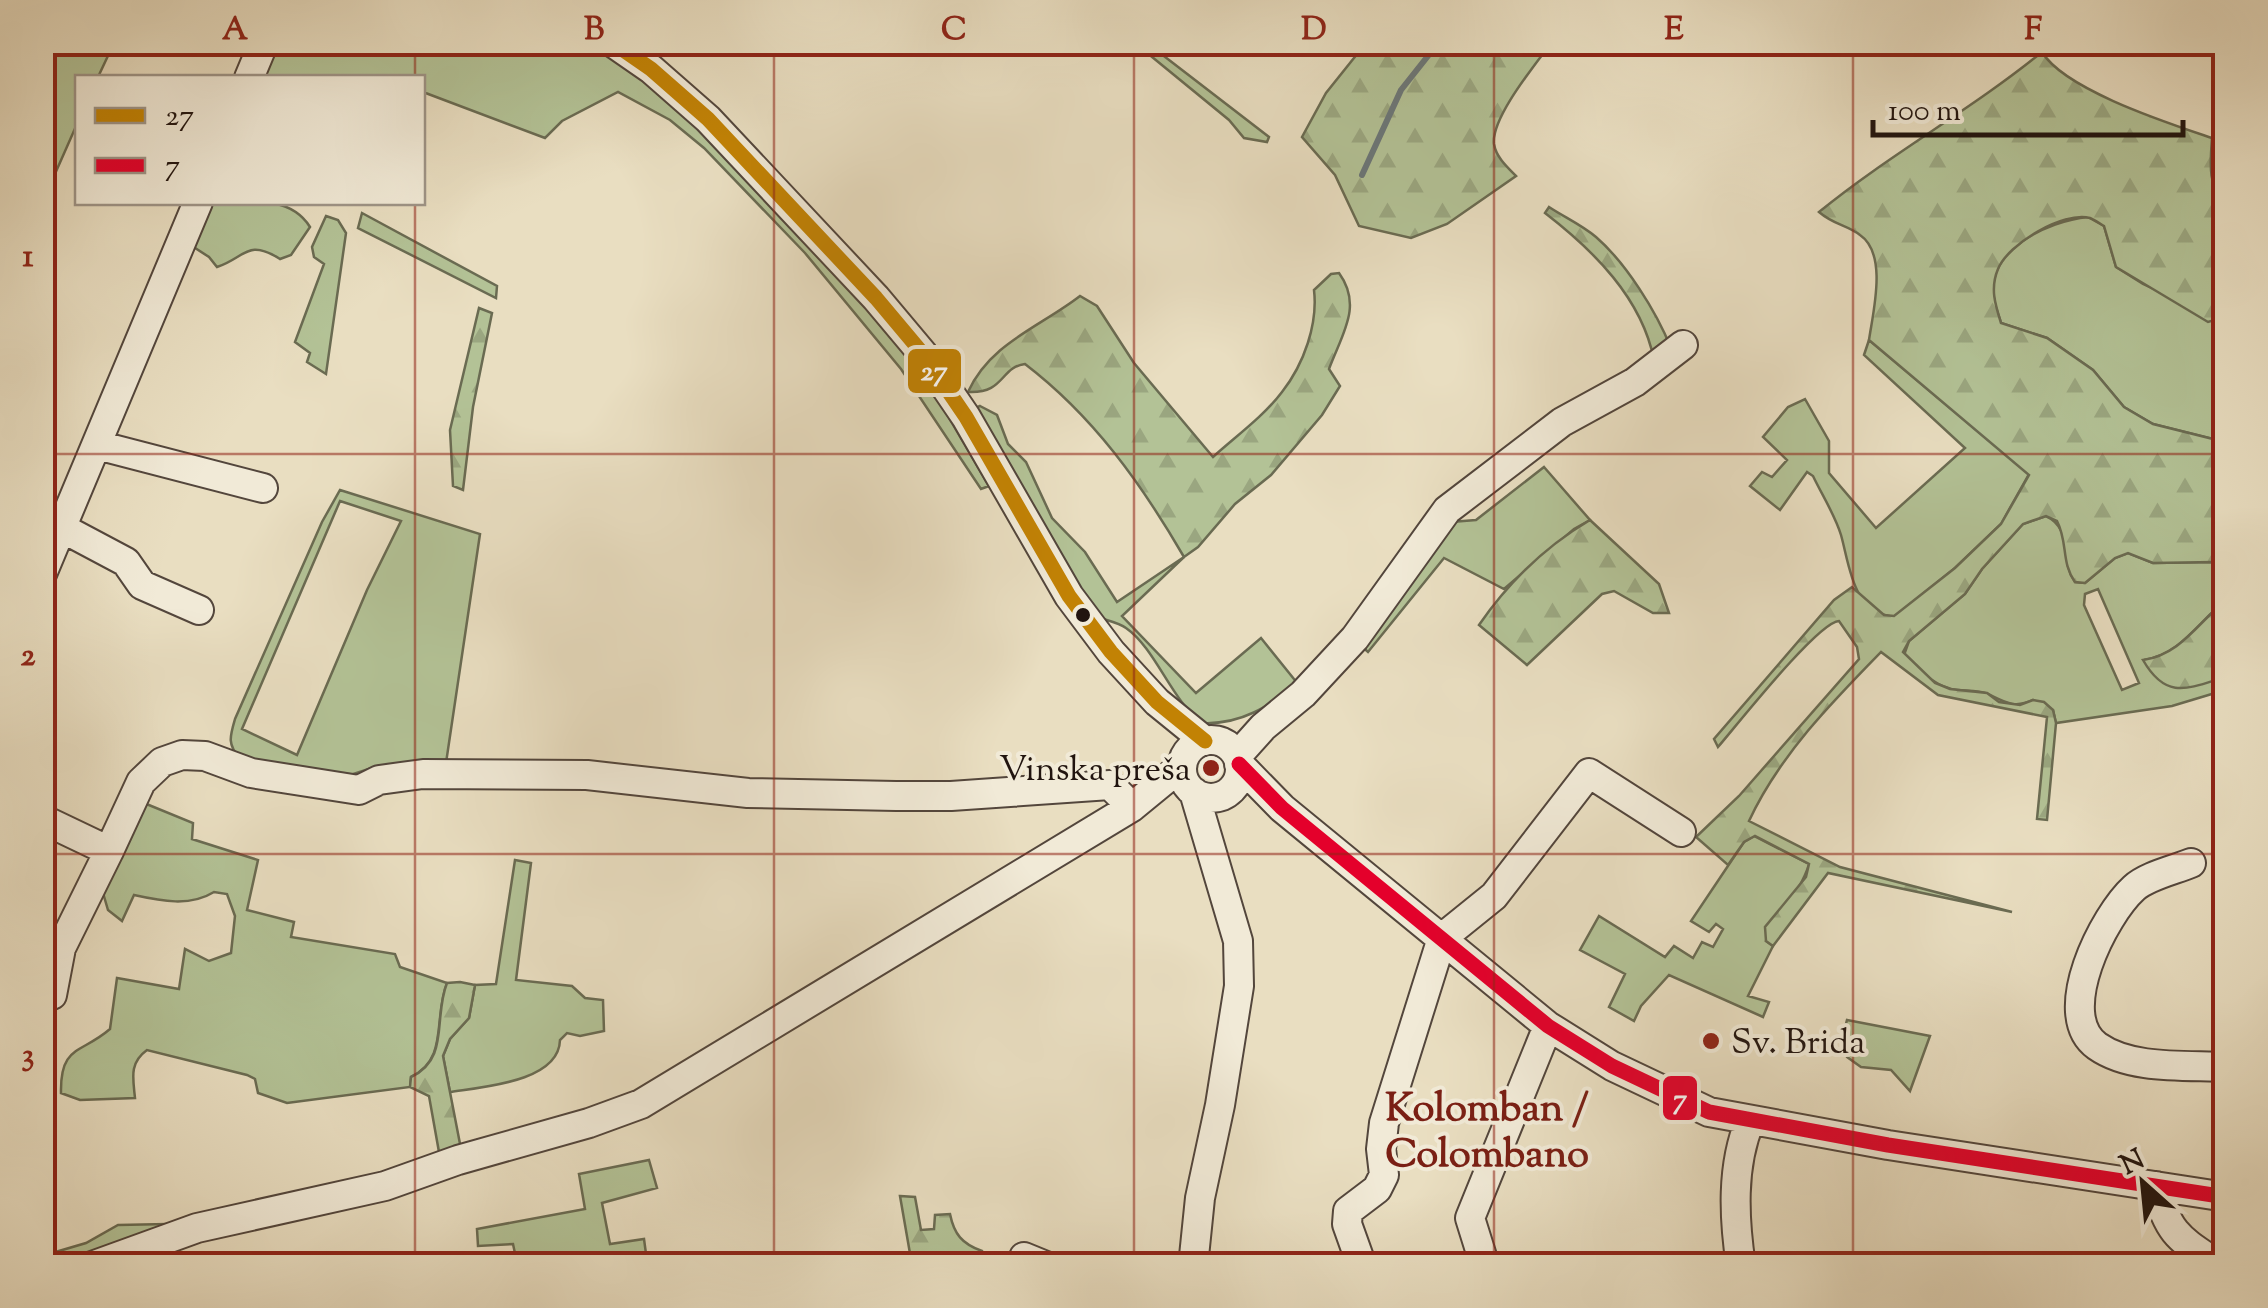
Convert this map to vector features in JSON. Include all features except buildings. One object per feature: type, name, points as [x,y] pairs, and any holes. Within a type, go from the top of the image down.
[{"type":"street","points":[[250,75],[264,42]]},
{"type":"street","points":[[612,42],[651,69],[708,119],[818,234],[923,354],[966,418],[1069,596],[1211,770],[1282,808],[1548,1026],[1612,1066],[1710,1112],[1750,1122],[2226,1196]]},
{"type":"street","points":[[42,574],[197,205]]},
{"type":"street","points":[[92,1266],[197,1228],[386,1186],[642,1104],[1136,804],[1211,770],[1303,694],[1355,638],[1447,510],[1562,422],[1635,382],[1683,345]]},
{"type":"street","points":[[97,445],[264,488]]},
{"type":"street","points":[[62,528],[126,562],[142,584],[199,610]]},
{"type":"street","points":[[52,995],[61,948],[142,782],[162,762],[182,755],[205,756],[251,774],[359,790],[378,780],[422,774],[587,774],[748,793],[951,796],[1110,784],[1136,804]]},
{"type":"street","points":[[1194,1266],[1200,1198],[1240,986],[1238,941],[1213,850],[1206,840],[1211,770]]},
{"type":"street","points":[[1362,1266],[1347,1224],[1348,1212],[1376,1189],[1384,1175],[1384,1123],[1442,938],[1494,896],[1589,773],[1680,832]]},
{"type":"street","points":[[42,819],[110,851]]},
{"type":"street","points":[[2191,863],[2136,886],[2095,940],[2080,991],[2084,1028],[2095,1044],[2126,1060],[2226,1067]]},
{"type":"street","points":[[1484,1266],[1470,1218],[1548,1026]]},
{"type":"street","points":[[1741,1266],[1736,1235],[1737,1174],[1750,1122]]},
{"type":"street","points":[[2156,1186],[2169,1226],[2183,1241],[2220,1266]]},
{"type":"green space","points":[[43,42],[114,43],[99,75],[75,75],[75,129],[43,201]]},
{"type":"green space","points":[[276,43],[594,43],[680,109],[818,250],[913,356],[989,486],[981,489],[901,369],[805,253],[704,148],[670,120],[618,92],[562,121],[545,138],[425,93],[425,75],[262,75]]},
{"type":"green space","points":[[1135,43],[1147,43],[1269,137],[1267,142],[1244,138],[1229,120]]},
{"type":"green space","points":[[1366,43],[1551,43],[1515,92],[1495,133],[1497,153],[1516,176],[1447,224],[1411,238],[1359,226],[1335,175],[1302,137],[1326,93]]},
{"type":"green space","points":[[2042,52],[2054,66],[2094,92],[2212,138],[2213,182],[2225,207],[2225,317],[2208,322],[2116,267],[2104,226],[2090,218],[2052,224],[2024,240],[2004,259],[1994,289],[2001,323],[2047,338],[2093,370],[2124,407],[2153,424],[2225,442],[2225,566],[2214,562],[2153,563],[2128,553],[2115,558],[2085,583],[2075,582],[2057,521],[2046,516],[2023,524],[1965,594],[1909,641],[1903,652],[1935,683],[1950,689],[1987,693],[1999,702],[2020,705],[2033,700],[2044,702],[2053,710],[2056,723],[2047,820],[2037,819],[2047,717],[1938,695],[1881,652],[1791,752],[1749,821],[1840,867],[2012,912],[1828,873],[1773,946],[1766,941],[1765,927],[1806,877],[1809,864],[1755,836],[1744,842],[1728,865],[1696,837],[1739,796],[1859,659],[1857,647],[1839,621],[1796,656],[1718,747],[1714,739],[1834,600],[1852,587],[1884,615],[1894,616],[1955,568],[2001,524],[2029,475],[1869,340],[1877,284],[1874,255],[1860,235],[1819,212]]},
{"type":"green space","points":[[204,205],[280,205],[301,216],[310,227],[291,255],[280,259],[253,250],[217,267],[189,244]]},
{"type":"green space","points":[[1549,207],[1591,233],[1618,260],[1649,303],[1671,348],[1654,360],[1648,337],[1627,296],[1597,259],[1545,213]]},
{"type":"green space","points":[[362,213],[497,286],[496,298],[358,228]]},
{"type":"green space","points":[[326,216],[338,220],[346,233],[326,374],[307,362],[310,353],[295,342],[324,264],[314,257],[312,247]]},
{"type":"green space","points":[[2088,217],[2104,226],[2116,267],[2143,284],[2220,319],[2225,317],[2225,442],[2153,424],[2124,407],[2093,370],[2047,338],[2001,323],[1994,282],[2009,253],[2038,232]]},
{"type":"green space","points":[[1339,273],[1346,285],[1350,309],[1329,369],[1340,386],[1322,415],[1271,475],[1235,504],[1198,547],[1184,557],[1114,452],[1050,384],[1025,364],[1011,370],[989,389],[968,392],[977,375],[1003,348],[1080,296],[1097,306],[1134,363],[1213,457],[1267,409],[1290,381],[1311,330],[1314,290],[1331,274]]},
{"type":"green space","points":[[479,308],[492,313],[473,407],[463,490],[453,486],[450,430]]},
{"type":"green space","points":[[1869,340],[2029,474],[2001,524],[1955,568],[1894,617],[1869,607],[1861,597],[1838,528],[1813,476],[1807,472],[1780,510],[1750,486],[1762,472],[1772,477],[1787,460],[1763,437],[1788,407],[1805,399],[1829,441],[1829,473],[1876,528],[1965,448],[1864,355]]},
{"type":"green space","points":[[980,406],[997,415],[1008,444],[1026,462],[1052,518],[1085,552],[1117,602],[1184,557],[1122,616],[1196,693],[1261,638],[1298,684],[1265,707],[1242,717],[1202,723],[1181,701],[1137,637],[1123,626],[1095,616],[975,408]]},
{"type":"green space","points":[[1544,467],[1590,520],[1504,589],[1444,558],[1368,652],[1358,643],[1451,522],[1476,520]]},
{"type":"green space","points":[[340,490],[480,534],[446,763],[378,766],[341,778],[240,758],[233,749],[235,719],[322,522]],"holes":[[[340,501],[401,521],[367,590],[297,755],[242,729]]]},
{"type":"green space","points":[[2046,516],[2055,522],[2075,582],[2085,583],[2115,558],[2128,553],[2153,563],[2214,562],[2225,566],[2225,601],[2178,645],[2144,660],[2225,677],[2225,690],[2172,706],[2056,723],[2053,710],[2033,700],[2010,703],[1984,693],[1949,688],[1928,677],[1904,655],[1909,641],[1965,594],[2023,524]],"holes":[[[2098,589],[2139,683],[2122,690],[2084,605],[2085,594]]]},
{"type":"green space","points":[[1590,520],[1659,584],[1669,613],[1653,613],[1614,591],[1602,594],[1527,665],[1479,625],[1529,566]]},
{"type":"green space","points":[[2225,601],[2225,677],[2178,688],[2160,681],[2143,660],[2178,645]]},
{"type":"green space","points":[[144,803],[193,823],[192,839],[258,860],[247,910],[294,922],[291,937],[395,954],[400,967],[447,983],[435,1049],[431,1060],[411,1077],[410,1087],[287,1103],[258,1093],[255,1079],[247,1075],[147,1050],[135,1066],[135,1098],[80,1100],[61,1093],[68,1058],[110,1029],[117,978],[179,989],[185,949],[209,961],[231,953],[235,916],[227,894],[214,892],[195,900],[175,901],[134,895],[122,921],[108,910],[101,886]]},
{"type":"green space","points":[[1754,836],[1809,864],[1766,941],[1773,946],[1748,996],[1769,1002],[1763,1017],[1669,975],[1641,1006],[1634,1021],[1609,1007],[1625,974],[1580,950],[1599,916],[1665,957],[1674,946],[1693,958],[1702,942],[1713,947],[1723,929],[1716,924],[1709,932],[1691,921],[1744,842]]},
{"type":"green space","points":[[515,860],[531,863],[516,980],[572,986],[585,998],[603,1000],[604,1031],[580,1036],[567,1033],[547,1065],[533,1074],[450,1092],[443,1056],[450,1039],[469,1018],[475,985],[496,984]]},
{"type":"green space","points":[[447,983],[475,985],[469,1018],[450,1039],[443,1056],[461,1149],[439,1152],[429,1096],[410,1087],[411,1077],[423,1069],[436,1049]]},
{"type":"green space","points":[[1847,1020],[1930,1036],[1910,1091],[1891,1070],[1861,1067],[1847,1057],[1843,1035]]},
{"type":"green space","points":[[649,1160],[657,1188],[602,1203],[610,1244],[644,1239],[647,1261],[620,1266],[482,1265],[516,1258],[513,1244],[478,1246],[477,1229],[585,1209],[579,1174]]},
{"type":"green space","points":[[900,1196],[915,1197],[921,1230],[934,1229],[935,1215],[950,1214],[960,1237],[982,1251],[983,1265],[912,1265]]},
{"type":"green space","points":[[167,1224],[169,1229],[108,1253],[76,1262],[43,1265],[42,1256],[86,1243],[118,1225]]},
{"type":"waterway","points":[[1362,175],[1401,90],[1439,42]]},
{"type":"transit line","name":"27","points":[[612,42],[651,69],[708,119],[876,298],[923,354],[966,417],[1069,596],[1111,652],[1157,702],[1205,741]]},
{"type":"transit line","name":"7","points":[[1239,764],[1282,808],[1548,1026],[1612,1066],[1709,1112],[1888,1145],[2226,1197]]},
{"type":"place","name":"Vinska preša","points":[[1211,768]]},
{"type":"place","name":"Sv. Brida","points":[[1711,1041]]},
{"type":"district","name":"Kolomban / Colombano","points":[[1487,1129]]}]
